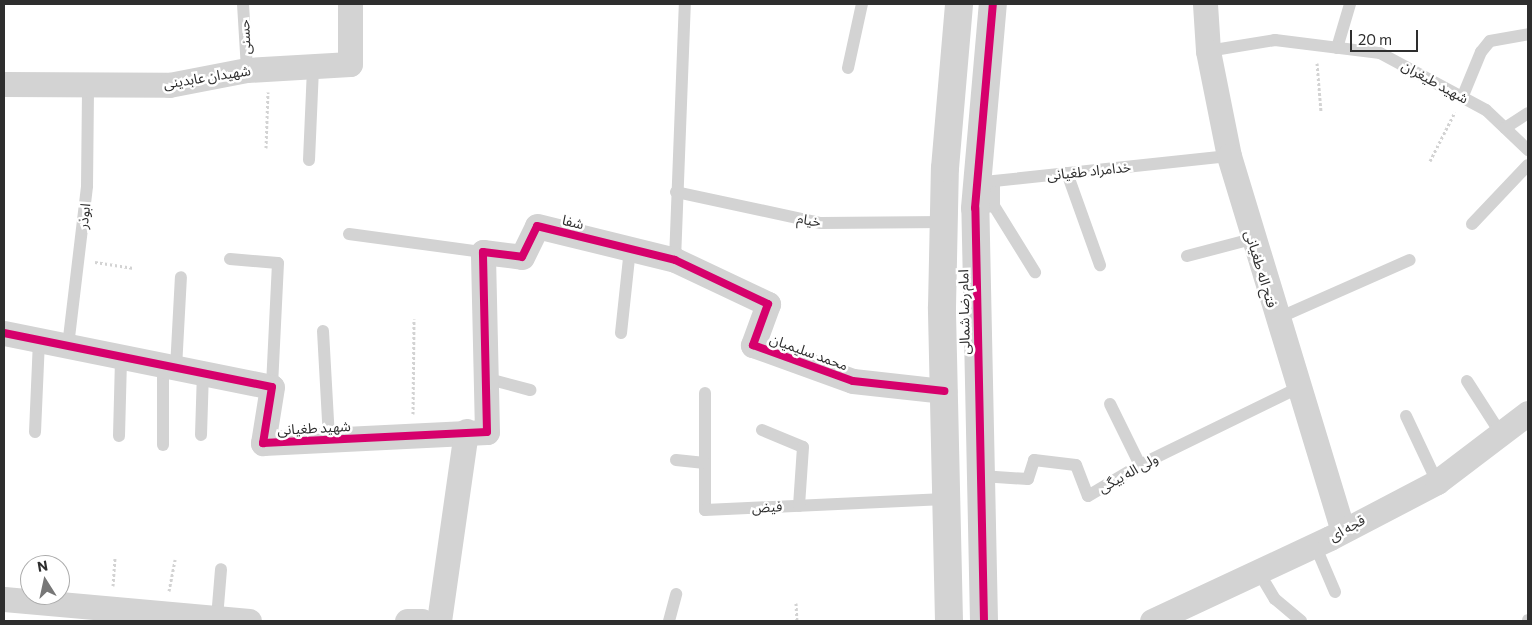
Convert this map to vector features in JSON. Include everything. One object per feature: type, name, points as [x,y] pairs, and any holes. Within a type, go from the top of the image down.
[{"type":"street","name":"شهیدان عابدینی","points":[[4,84],[169,85],[258,70],[350,64],[350,4]]},
{"type":"street","name":"امام رضا شمالی","points":[[948,621],[945,499],[944,222],[945,168],[959,4]]},
{"type":"street","name":"امام رضا شمالی","points":[[984,621],[981,476],[985,207],[993,4]]},
{"type":"street","name":"فتح اله طغیانی","points":[[1205,4],[1208,51],[1229,156],[1276,319],[1342,529]]},
{"type":"street","name":"شفا","points":[[483,252],[522,257],[538,226],[675,260]]},
{"type":"street","name":"شهید طغیانی","points":[[272,387],[263,443],[466,431],[487,432],[483,252]]},
{"type":"street","name":"محمد سلیمیان","points":[[675,260],[768,304],[752,345],[852,381],[944,391]]},
{"type":"street","points":[[4,333],[272,387]]},
{"type":"street","name":"قجه ای","points":[[1152,621],[1315,545],[1342,529],[1437,482],[1528,413]]},
{"type":"street","points":[[439,621],[466,431]]},
{"type":"street","points":[[4,599],[249,621]]},
{"type":"street","points":[[407,621],[422,621]]},
{"type":"lane","name":"حسنی","points":[[243,4],[258,70]]},
{"type":"lane","points":[[675,260],[676,192],[685,4]]},
{"type":"lane","points":[[848,68],[862,4]]},
{"type":"lane","points":[[1337,48],[1350,4]]},
{"type":"lane","points":[[1462,98],[1481,52],[1490,41],[1528,34]]},
{"type":"lane","name":"شهید طیغران","points":[[1208,51],[1275,40],[1380,53],[1486,110],[1528,150]]},
{"type":"lane","points":[[309,160],[313,67]]},
{"type":"lane","name":"ابوذر","points":[[68,346],[87,186],[88,86]]},
{"type":"lane","points":[[1505,128],[1528,113]]},
{"type":"lane","name":"خدامراد طغیانی","points":[[985,207],[994,181],[1229,156]]},
{"type":"lane","points":[[1472,224],[1528,165]]},
{"type":"lane","points":[[1066,173],[1100,265]]},
{"type":"lane","name":"خیام","points":[[676,192],[822,223],[944,222]]},
{"type":"lane","points":[[985,207],[1035,272]]},
{"type":"lane","points":[[349,234],[483,252]]},
{"type":"lane","points":[[1187,256],[1252,239]]},
{"type":"lane","points":[[621,333],[630,249]]},
{"type":"lane","points":[[230,259],[278,263],[272,387]]},
{"type":"lane","points":[[1276,319],[1410,260]]},
{"type":"lane","points":[[163,445],[181,277]]},
{"type":"lane","points":[[322,331],[329,439]]},
{"type":"lane","points":[[35,432],[39,341]]},
{"type":"lane","points":[[118,436],[121,357]]},
{"type":"lane","points":[[201,435],[203,373]]},
{"type":"lane","points":[[485,378],[530,390]]},
{"type":"lane","points":[[1467,382],[1501,434]]},
{"type":"lane","name":"ولی اله بیگی","points":[[981,476],[1028,479],[1034,460],[1076,465],[1088,496],[1140,465],[1298,388]]},
{"type":"lane","name":"فیض","points":[[705,393],[705,510],[945,499]]},
{"type":"lane","points":[[1110,404],[1140,465]]},
{"type":"lane","points":[[1406,416],[1437,482]]},
{"type":"lane","points":[[762,430],[803,447],[799,506]]},
{"type":"lane","points":[[676,460],[705,463]]},
{"type":"lane","points":[[1315,545],[1336,592]]},
{"type":"lane","points":[[217,618],[221,569]]},
{"type":"lane","points":[[1258,572],[1275,599],[1301,621]]},
{"type":"lane","points":[[669,621],[676,594]]},
{"type":"path","points":[[1315,45],[1321,112]]},
{"type":"path","points":[[258,70],[266,148]]},
{"type":"path","points":[[1430,161],[1462,98]]},
{"type":"path","points":[[78,259],[134,268]]},
{"type":"path","points":[[413,434],[414,319]]},
{"type":"path","points":[[166,614],[175,560]]},
{"type":"path","points":[[796,603],[797,621]]},
{"type":"cycle path","points":[[984,621],[975,208],[993,4]]},
{"type":"cycle path","points":[[4,333],[272,387],[263,443],[487,432],[483,252],[522,257],[537,226],[675,260],[768,304],[753,345],[853,381],[944,391]]}]
